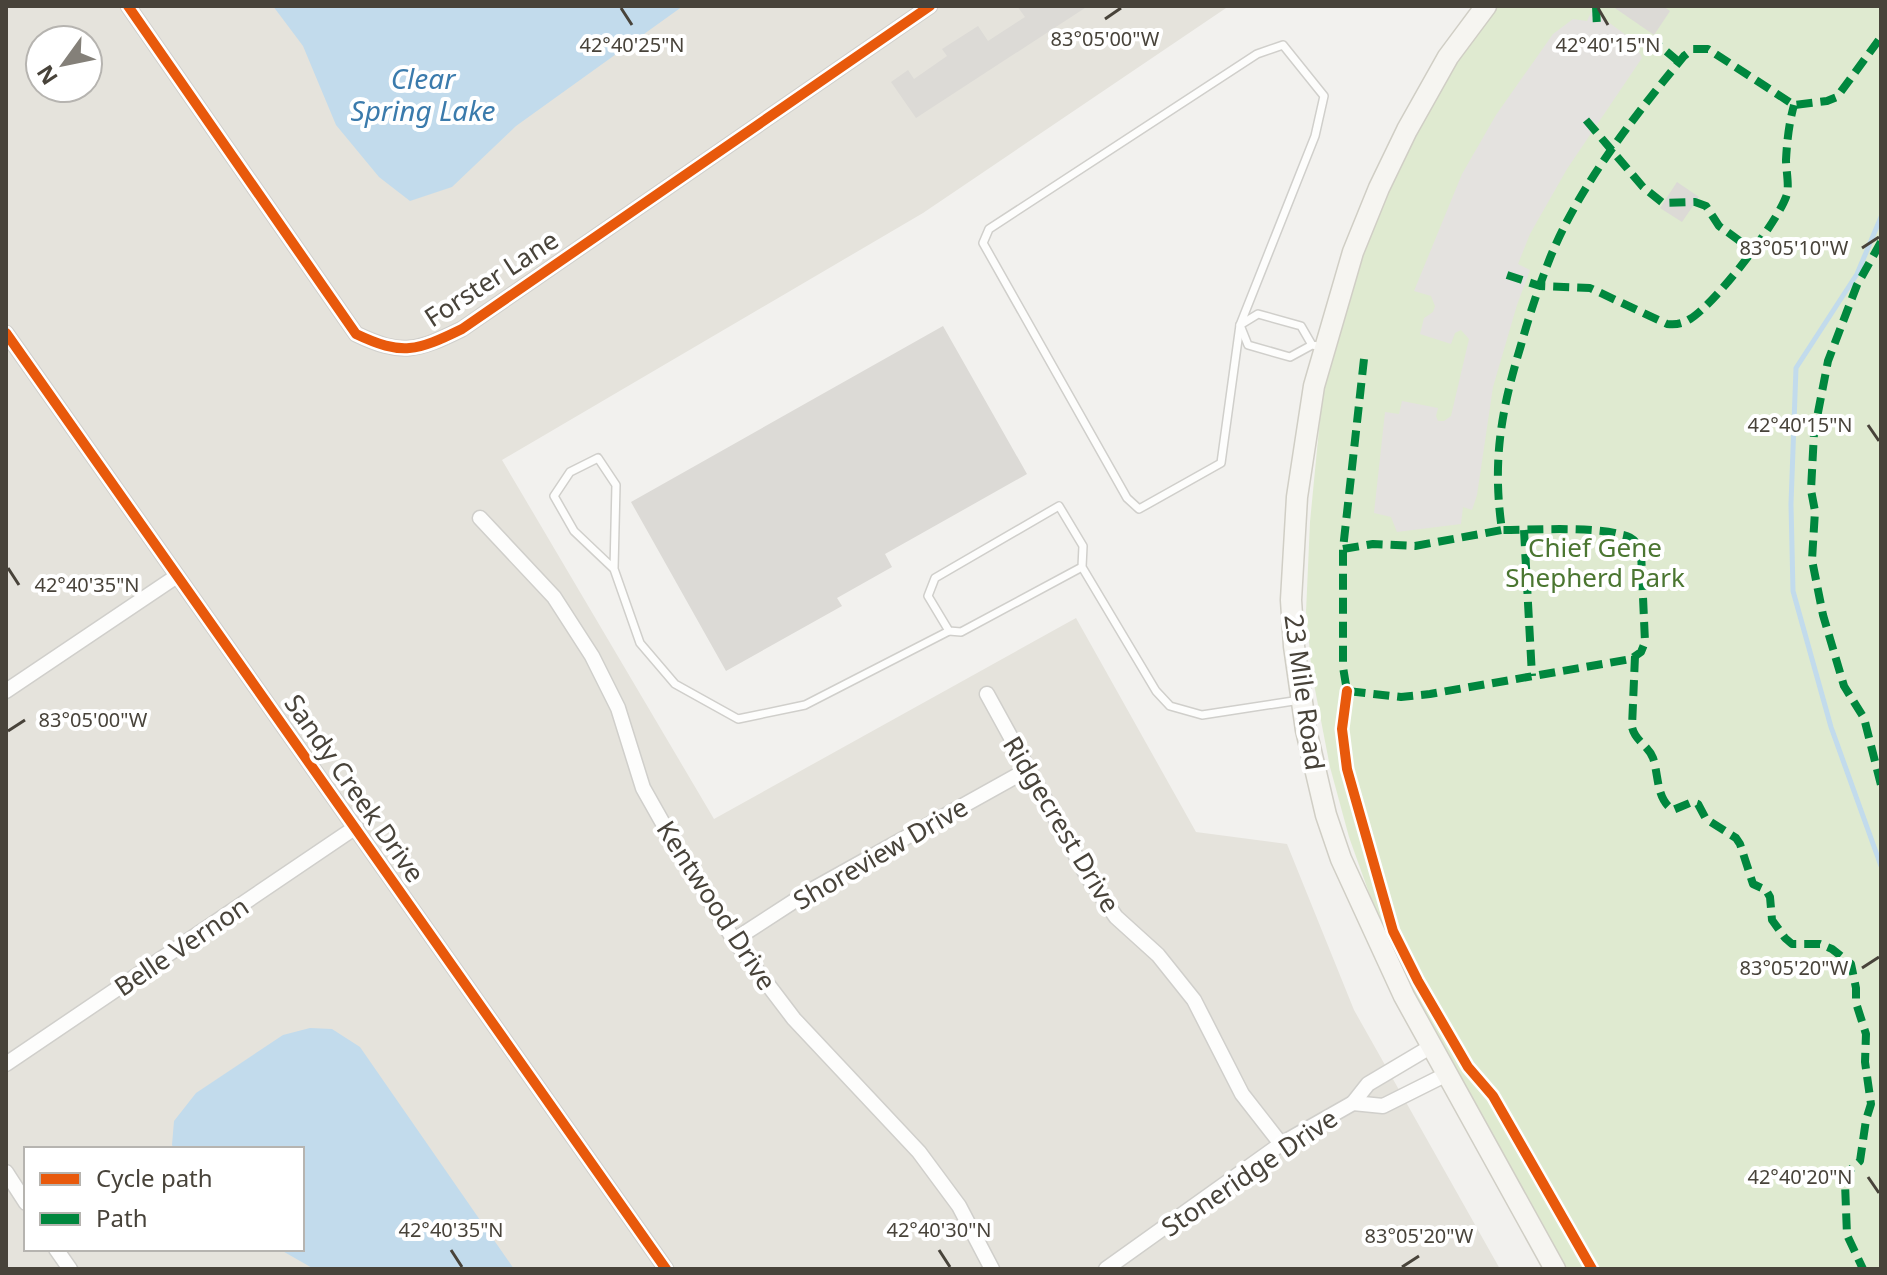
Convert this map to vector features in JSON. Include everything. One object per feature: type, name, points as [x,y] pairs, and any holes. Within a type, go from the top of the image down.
[{"type":"main road","name":"23 Mile Road","points":[[1486,6],[1448,57],[1407,130],[1353,252],[1319,347],[1297,497],[1291,600],[1302,700],[1318,780],[1341,859],[1404,996],[1555,1269]]},
{"type":"street","name":"Forster Lane","points":[[128,6],[356,334],[384,348],[423,348],[462,329],[930,6]]},
{"type":"street","name":"Sandy Creek Drive","points":[[6,333],[666,1269]]},
{"type":"street","name":"Kentwood Drive","points":[[480,518],[554,597],[592,656],[618,708],[643,788],[734,940],[794,1019],[919,1152],[959,1206],[992,1269]]},
{"type":"street","points":[[6,691],[177,576]]},
{"type":"street","name":"Ridgecrest Drive","points":[[987,694],[1087,876],[1116,917],[1158,955],[1194,1000],[1242,1094],[1281,1144]]},
{"type":"street","name":"Shoreview Drive","points":[[734,940],[808,892],[1027,770]]},
{"type":"street","name":"Belle Vernon","points":[[6,1064],[356,827]]},
{"type":"street","name":"Stoneridge Drive","points":[[1106,1269],[1281,1144],[1353,1103],[1368,1084],[1432,1046]]},
{"type":"street","name":"Stoneridge Drive","points":[[1353,1103],[1383,1106],[1447,1074]]},
{"type":"street","points":[[6,1172],[24,1200]]},
{"type":"street","points":[[57,1251],[70,1269]]},
{"type":"lane","points":[[1240,325],[1221,463],[1139,509],[1127,498],[983,243],[989,229],[1257,54],[1283,45],[1324,96],[1315,136],[1240,325],[1248,345],[1271,353],[1290,357],[1319,347],[1301,326],[1278,319],[1258,314],[1240,325]]},
{"type":"lane","points":[[614,569],[574,531],[554,496],[570,472],[598,458],[616,485],[614,569],[640,643],[675,684],[738,719],[805,705],[949,631],[961,632],[973,628],[1082,567]]},
{"type":"lane","points":[[949,631],[928,596],[935,578],[1059,506],[1083,546],[1082,567],[1156,691],[1170,706],[1202,715],[1302,700]]},
{"type":"shaded area","points":[[6,6],[1229,6],[923,213],[502,460],[714,819],[1076,618],[1196,832],[1287,844],[1354,1010],[1500,1269],[6,1269]]},
{"type":"shaded area","points":[[1592,10],[1634,41],[1642,58],[1567,169],[1530,234],[1518,264],[1530,270],[1493,387],[1477,495],[1472,510],[1463,507],[1461,524],[1397,532],[1391,517],[1374,513],[1385,412],[1399,414],[1402,401],[1438,408],[1438,421],[1451,416],[1469,339],[1461,330],[1455,333],[1451,344],[1420,334],[1424,318],[1433,312],[1435,306],[1431,296],[1414,291],[1462,174],[1496,115],[1553,34],[1573,19],[1587,21]]},
{"type":"green space","name":"Chief Gene Shepherd Park","points":[[1496,6],[1881,6],[1881,1269],[1565,1269],[1410,994],[1379,921],[1349,837],[1330,767],[1312,674],[1306,612],[1310,522],[1323,388],[1361,252],[1392,180],[1455,60]]},
{"type":"water","name":"Clear Spring Lake","points":[[273,6],[683,6],[516,126],[452,187],[410,201],[379,177],[336,125],[303,46]]},
{"type":"water","points":[[310,1028],[332,1029],[360,1047],[514,1269],[314,1269],[282,1251],[304,1251],[304,1147],[173,1147],[174,1121],[196,1093],[283,1035]]},
{"type":"building","points":[[1017,6],[1088,6],[916,118],[891,82],[908,70],[914,79],[947,56],[942,49],[978,26],[988,41],[1025,17]]},
{"type":"building","points":[[1612,6],[1663,6],[1670,11],[1654,35]]},
{"type":"building","points":[[1677,182],[1699,197],[1682,222],[1660,208]]},
{"type":"building","points":[[943,326],[1027,474],[885,554],[892,567],[837,598],[842,606],[726,671],[631,502]]},
{"type":"waterway","points":[[1881,217],[1857,274],[1796,368],[1791,504],[1793,591],[1831,727],[1881,866]]},
{"type":"marked path","points":[[1596,6],[1597,28]]},
{"type":"marked path","points":[[1364,359],[1343,549],[1343,667],[1347,691],[1401,697],[1430,694],[1631,659],[1641,652],[1645,642],[1641,552],[1635,541],[1627,536],[1596,530],[1502,530],[1498,481],[1500,436],[1514,369],[1550,258],[1592,178],[1665,79],[1693,49],[1708,49],[1794,105],[1837,97],[1881,37]]},
{"type":"marked path","points":[[1623,48],[1654,41],[1679,62]]},
{"type":"marked path","points":[[1507,275],[1540,286],[1590,288],[1667,324],[1679,324],[1690,319],[1729,281],[1780,209],[1787,193],[1787,146],[1794,105]]},
{"type":"marked path","points":[[1586,120],[1643,187],[1663,203],[1695,202],[1706,206],[1719,226],[1751,249]]},
{"type":"marked path","points":[[1881,242],[1857,285],[1828,361],[1814,433],[1811,490],[1815,511],[1812,560],[1823,615],[1844,686],[1864,718],[1881,785]]},
{"type":"marked path","points":[[1343,549],[1373,544],[1415,546],[1502,530]]},
{"type":"marked path","points":[[1524,530],[1532,676]]},
{"type":"marked path","points":[[1635,656],[1632,727],[1653,758],[1664,800],[1673,810],[1692,802],[1698,804],[1706,819],[1736,838],[1753,884],[1766,890],[1770,897],[1772,920],[1785,938],[1792,944],[1820,944],[1851,964],[1856,1003],[1866,1034],[1865,1062],[1871,1104],[1860,1161],[1847,1173],[1845,1183],[1847,1235],[1863,1269]]},
{"type":"cycle path","points":[[128,6],[356,334],[398,348],[421,346],[462,329],[930,6]]},
{"type":"cycle path","points":[[6,333],[666,1269]]},
{"type":"cycle path","points":[[1347,691],[1342,729],[1347,769],[1393,931],[1468,1067],[1493,1096],[1592,1269]]}]
